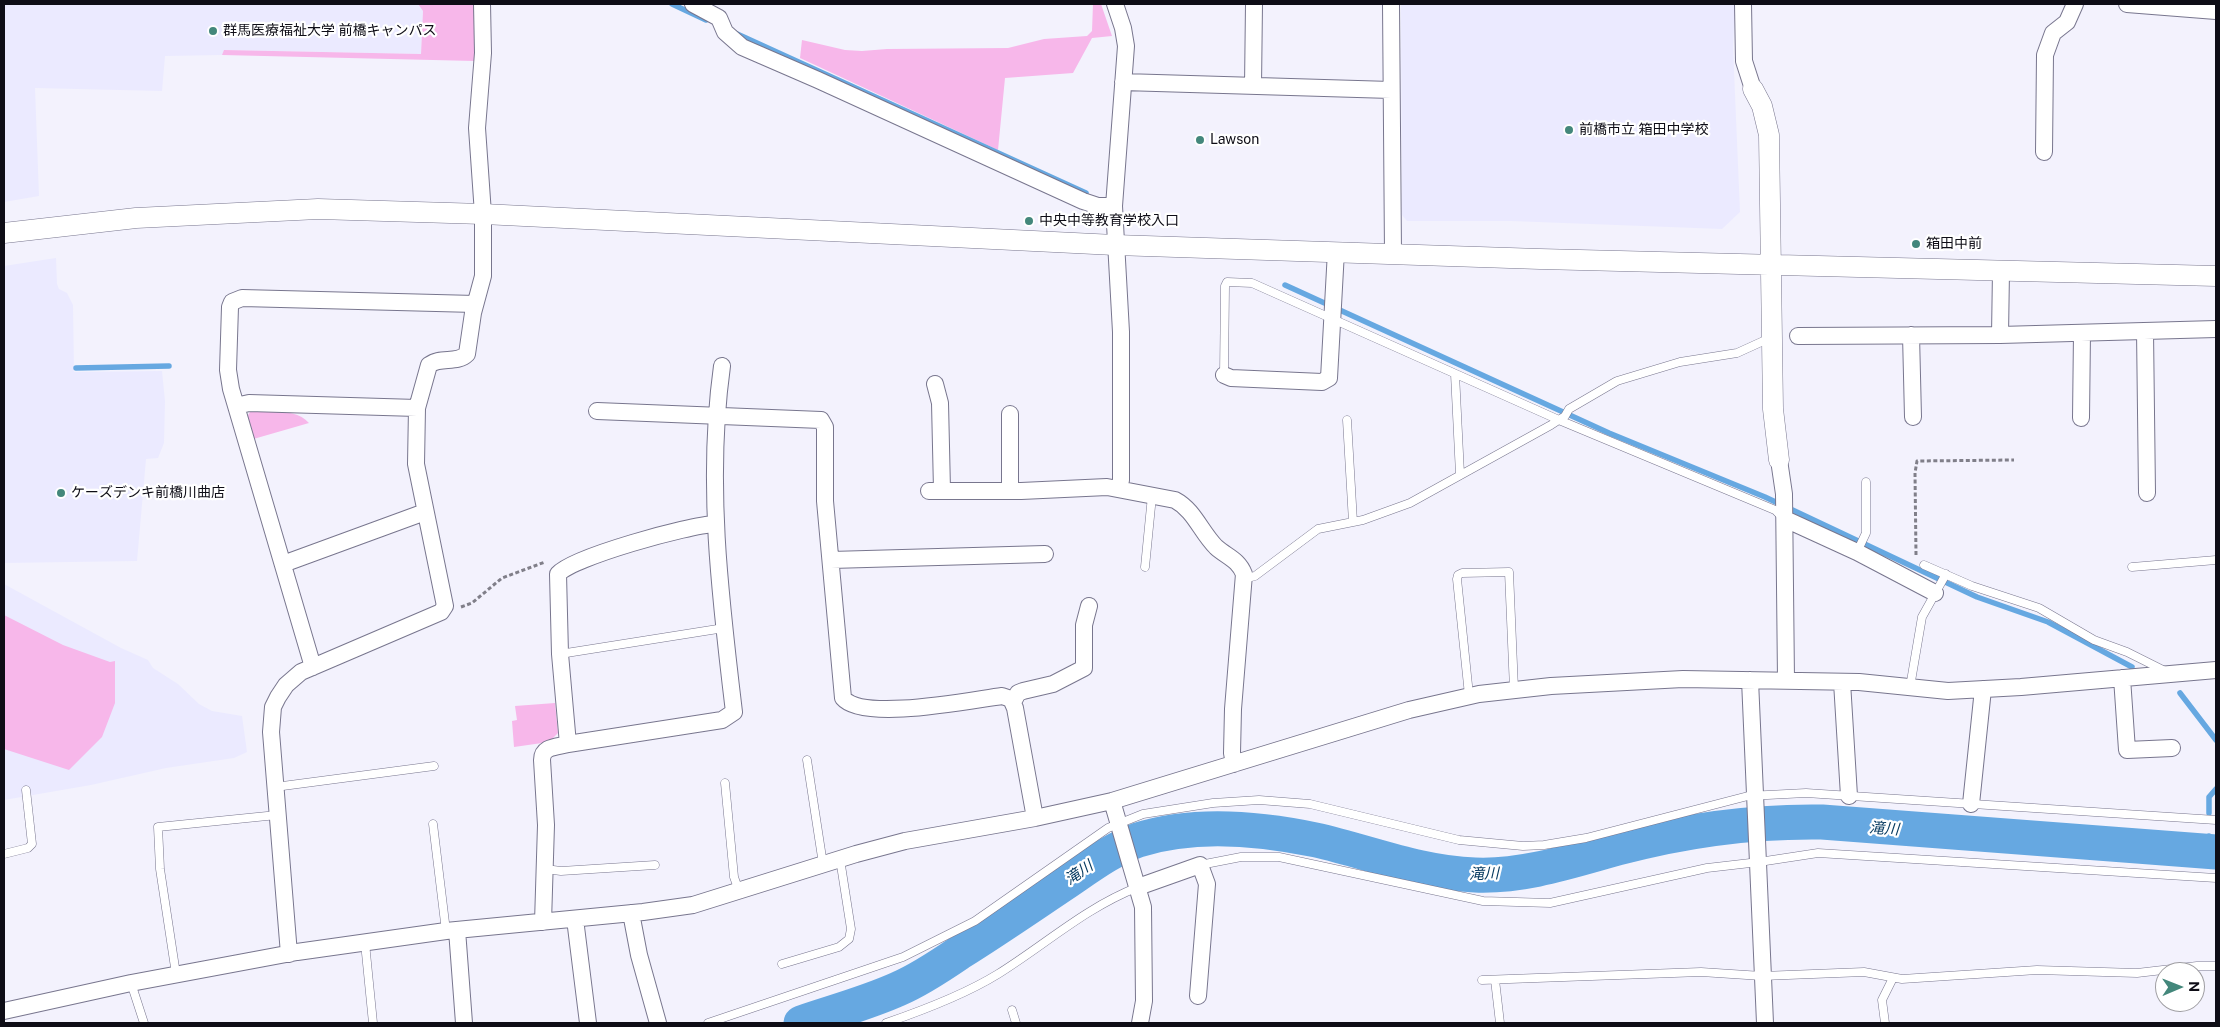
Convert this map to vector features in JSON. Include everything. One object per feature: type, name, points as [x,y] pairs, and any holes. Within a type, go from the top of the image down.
[{"type":"street","points":[[289,954],[271,732],[273,707],[293,678],[313,667],[441,612],[445,606],[416,464],[417,408],[429,365],[438,361],[460,359],[467,354],[475,304],[482,276],[483,214],[477,128],[483,53],[482,4]]},
{"type":"street","points":[[692,4],[719,18],[725,32],[742,47],[1083,201],[1098,206],[1114,206]]},
{"type":"street","points":[[1115,4],[1126,38],[1114,206],[1122,332],[1121,480],[1119,489]]},
{"type":"street","points":[[1253,86],[1254,4]]},
{"type":"street","points":[[1391,4],[1393,253]]},
{"type":"street","points":[[1743,4],[1744,61],[1753,90],[1764,114],[1769,135],[1773,409],[1785,519],[1786,680]]},
{"type":"street","points":[[2044,152],[2045,55],[2053,33],[2067,22],[2075,4]]},
{"type":"street","points":[[2127,4],[2216,11]]},
{"type":"street","points":[[1123,82],[1391,90]]},
{"type":"street","points":[[4,233],[136,218],[261,210],[318,209],[483,214],[1115,245],[1771,266],[2216,276]]},
{"type":"street","points":[[1224,375],[1231,378],[1326,381],[1330,372],[1336,251]]},
{"type":"street","points":[[2000,335],[2001,271]]},
{"type":"street","points":[[313,667],[236,406],[228,370],[228,322],[230,307],[237,299],[475,304]]},
{"type":"street","points":[[1798,336],[2000,335],[2216,329]]},
{"type":"street","points":[[2145,331],[2147,493]]},
{"type":"street","points":[[2081,418],[2082,332]]},
{"type":"street","points":[[1911,335],[1913,417]]},
{"type":"street","points":[[543,922],[546,811],[542,756],[547,749],[722,720],[731,716],[734,712],[724,628],[715,524],[715,416],[722,366]]},
{"type":"street","points":[[935,384],[940,402],[935,490],[1010,491],[1107,487],[1175,500],[1183,504],[1211,542],[1238,562],[1243,579],[1233,709],[1232,748],[1234,764]]},
{"type":"street","points":[[236,406],[249,403],[417,408]]},
{"type":"street","points":[[597,411],[817,419],[823,423],[825,432],[825,492],[842,693],[847,702],[864,707],[920,708],[1002,696],[1011,698],[1035,818]]},
{"type":"street","points":[[1010,414],[1010,491]]},
{"type":"street","points":[[283,564],[425,512]]},
{"type":"street","points":[[1785,519],[1860,546],[1942,583]]},
{"type":"street","points":[[568,744],[560,654],[557,580],[562,569],[673,531],[715,524]]},
{"type":"street","points":[[830,560],[1045,554]]},
{"type":"street","points":[[1013,702],[1018,693],[1053,684],[1084,668],[1084,625],[1089,606]]},
{"type":"street","points":[[4,1010],[176,974],[289,954],[452,931],[693,905],[840,859],[940,833],[1035,818],[1112,800],[1409,710],[1469,695],[1514,689],[1621,681],[1786,680],[1842,682],[1948,691],[1983,690],[2216,670]]},
{"type":"street","points":[[2122,678],[2127,750],[2172,748]]},
{"type":"street","points":[[1750,680],[1765,1023]]},
{"type":"street","points":[[1842,682],[1849,796]]},
{"type":"street","points":[[1971,804],[1983,690]]},
{"type":"street","points":[[1112,800],[1143,907],[1144,1001],[1140,1023]]},
{"type":"street","points":[[1137,883],[1200,864],[1207,884],[1198,996]]},
{"type":"street","points":[[631,913],[638,955],[658,1023]]},
{"type":"street","points":[[575,919],[588,1023]]},
{"type":"street","points":[[452,931],[464,1023]]},
{"type":"lane","points":[[1224,375],[1227,282],[1261,285],[1455,374],[1563,416],[1775,510],[1785,519]]},
{"type":"lane","points":[[1243,579],[1255,576],[1318,529],[1353,522],[1410,503],[1496,456],[1617,381],[1680,362],[1737,353],[1773,336]]},
{"type":"lane","points":[[1455,374],[1460,474]]},
{"type":"lane","points":[[1347,420],[1353,522]]},
{"type":"lane","points":[[1860,546],[1866,533],[1866,482]]},
{"type":"lane","points":[[1145,567],[1152,496]]},
{"type":"lane","points":[[2132,567],[2216,560]]},
{"type":"lane","points":[[1924,565],[1942,583],[1985,590],[2039,608],[2094,640],[2127,652],[2169,674]]},
{"type":"lane","points":[[1469,695],[1457,579],[1458,575],[1462,573],[1510,572],[1514,689]]},
{"type":"lane","points":[[1910,688],[1922,617],[1942,583]]},
{"type":"lane","points":[[560,654],[724,628]]},
{"type":"lane","points":[[807,760],[824,864]]},
{"type":"lane","points":[[275,788],[434,766]]},
{"type":"lane","points":[[725,783],[734,877],[739,891]]},
{"type":"lane","points":[[4,854],[28,848],[32,844],[26,790]]},
{"type":"lane","points":[[708,1023],[884,964],[940,939],[975,921],[1101,832],[1120,827],[1143,814],[1213,803],[1259,800],[1286,801],[1332,809],[1460,840],[1523,846],[1544,845],[1586,838],[1755,798],[1822,793],[2216,820]]},
{"type":"lane","points":[[176,974],[160,869],[158,827],[277,815]]},
{"type":"lane","points":[[433,824],[452,931]]},
{"type":"lane","points":[[1200,864],[1241,858],[1279,857],[1464,898],[1528,904],[1550,903],[1759,858],[1818,853],[2216,878]]},
{"type":"lane","points":[[782,964],[839,947],[849,939],[851,929],[840,859]]},
{"type":"lane","points":[[545,869],[561,871],[655,865]]},
{"type":"lane","points":[[886,1023],[918,1013],[997,975],[1092,908],[1137,883]]},
{"type":"lane","points":[[365,943],[373,1023]]},
{"type":"lane","points":[[1482,980],[1701,972],[1762,976],[1864,972],[1892,978],[2037,970],[2137,973],[2197,966],[2216,966]]},
{"type":"lane","points":[[1885,1023],[1882,1000],[1892,978]]},
{"type":"lane","points":[[1495,980],[1500,1023]]},
{"type":"lane","points":[[131,983],[144,1023]]},
{"type":"lane","points":[[1012,1010],[1016,1023]]},
{"type":"path","points":[[1924,565],[1916,555],[1915,473],[1917,461],[2014,460]]},
{"type":"shaded area","name":"群馬医療福祉大学 前橋キャンパス","points":[[4,4],[418,4],[423,11],[421,54],[225,50],[222,55],[165,56],[162,91],[35,88],[39,196],[4,202]]},
{"type":"shaded area","points":[[418,4],[476,4],[475,61],[222,55],[224,50],[421,54],[423,11]]},
{"type":"shaded area","points":[[1093,4],[1101,4],[1112,36],[1092,38],[1073,73],[1005,78],[998,150],[800,58],[802,40],[845,50],[862,51],[1008,48],[1044,39],[1087,36],[1092,31]]},
{"type":"shaded area","name":"前橋市立 箱田中学校","points":[[1401,4],[1735,4],[1733,47],[1740,212],[1722,229],[1511,221],[1407,221],[1402,215]]},
{"type":"shaded area","points":[[56,258],[57,284],[59,289],[67,293],[73,305],[74,372],[162,371],[165,401],[164,443],[158,458],[146,459],[137,561],[4,563],[4,266]]},
{"type":"shaded area","points":[[250,412],[290,413],[304,418],[309,423],[250,440],[245,420]]},
{"type":"shaded area","points":[[4,584],[121,648],[148,660],[153,668],[178,684],[199,704],[212,711],[242,716],[247,752],[234,758],[166,768],[91,785],[4,800]]},
{"type":"shaded area","points":[[4,615],[63,645],[110,662],[115,661],[115,703],[102,737],[69,770],[4,749]]},
{"type":"shaded area","points":[[555,703],[558,733],[549,742],[514,747],[512,721],[517,720],[515,706]]},
{"type":"waterway","points":[[672,4],[706,20]]},
{"type":"waterway","points":[[735,33],[1086,193]]},
{"type":"waterway","points":[[1285,285],[1609,433],[1765,497],[1977,597],[2048,622],[2132,667]]},
{"type":"waterway","points":[[76,368],[169,366]]},
{"type":"waterway","points":[[2180,693],[2216,740]]},
{"type":"waterway","points":[[2209,813],[2209,797],[2216,789]]},
{"type":"waterway","name":"滝川","points":[[801,1023],[874,999],[922,977],[1111,853],[1138,840],[1159,834],[1181,831],[1227,829],[1272,832],[1316,840],[1414,866],[1475,875],[1529,871],[1668,836],[1744,825],[1796,822],[1822,822],[2216,852]]},
{"type":"waterway","points":[[2209,836],[2209,851]]},
{"type":"place","name":"群馬医療福祉大学 前橋キャンパス","points":[[213,31]]},
{"type":"place","name":"前橋市立 箱田中学校","points":[[1569,130]]},
{"type":"place","name":"Lawson","points":[[1200,140]]},
{"type":"place","name":"中央中等教育学校入口","points":[[1029,221]]},
{"type":"place","name":"箱田中前","points":[[1916,244]]},
{"type":"place","name":"ケーズデンキ前橋川曲店","points":[[61,493]]}]
